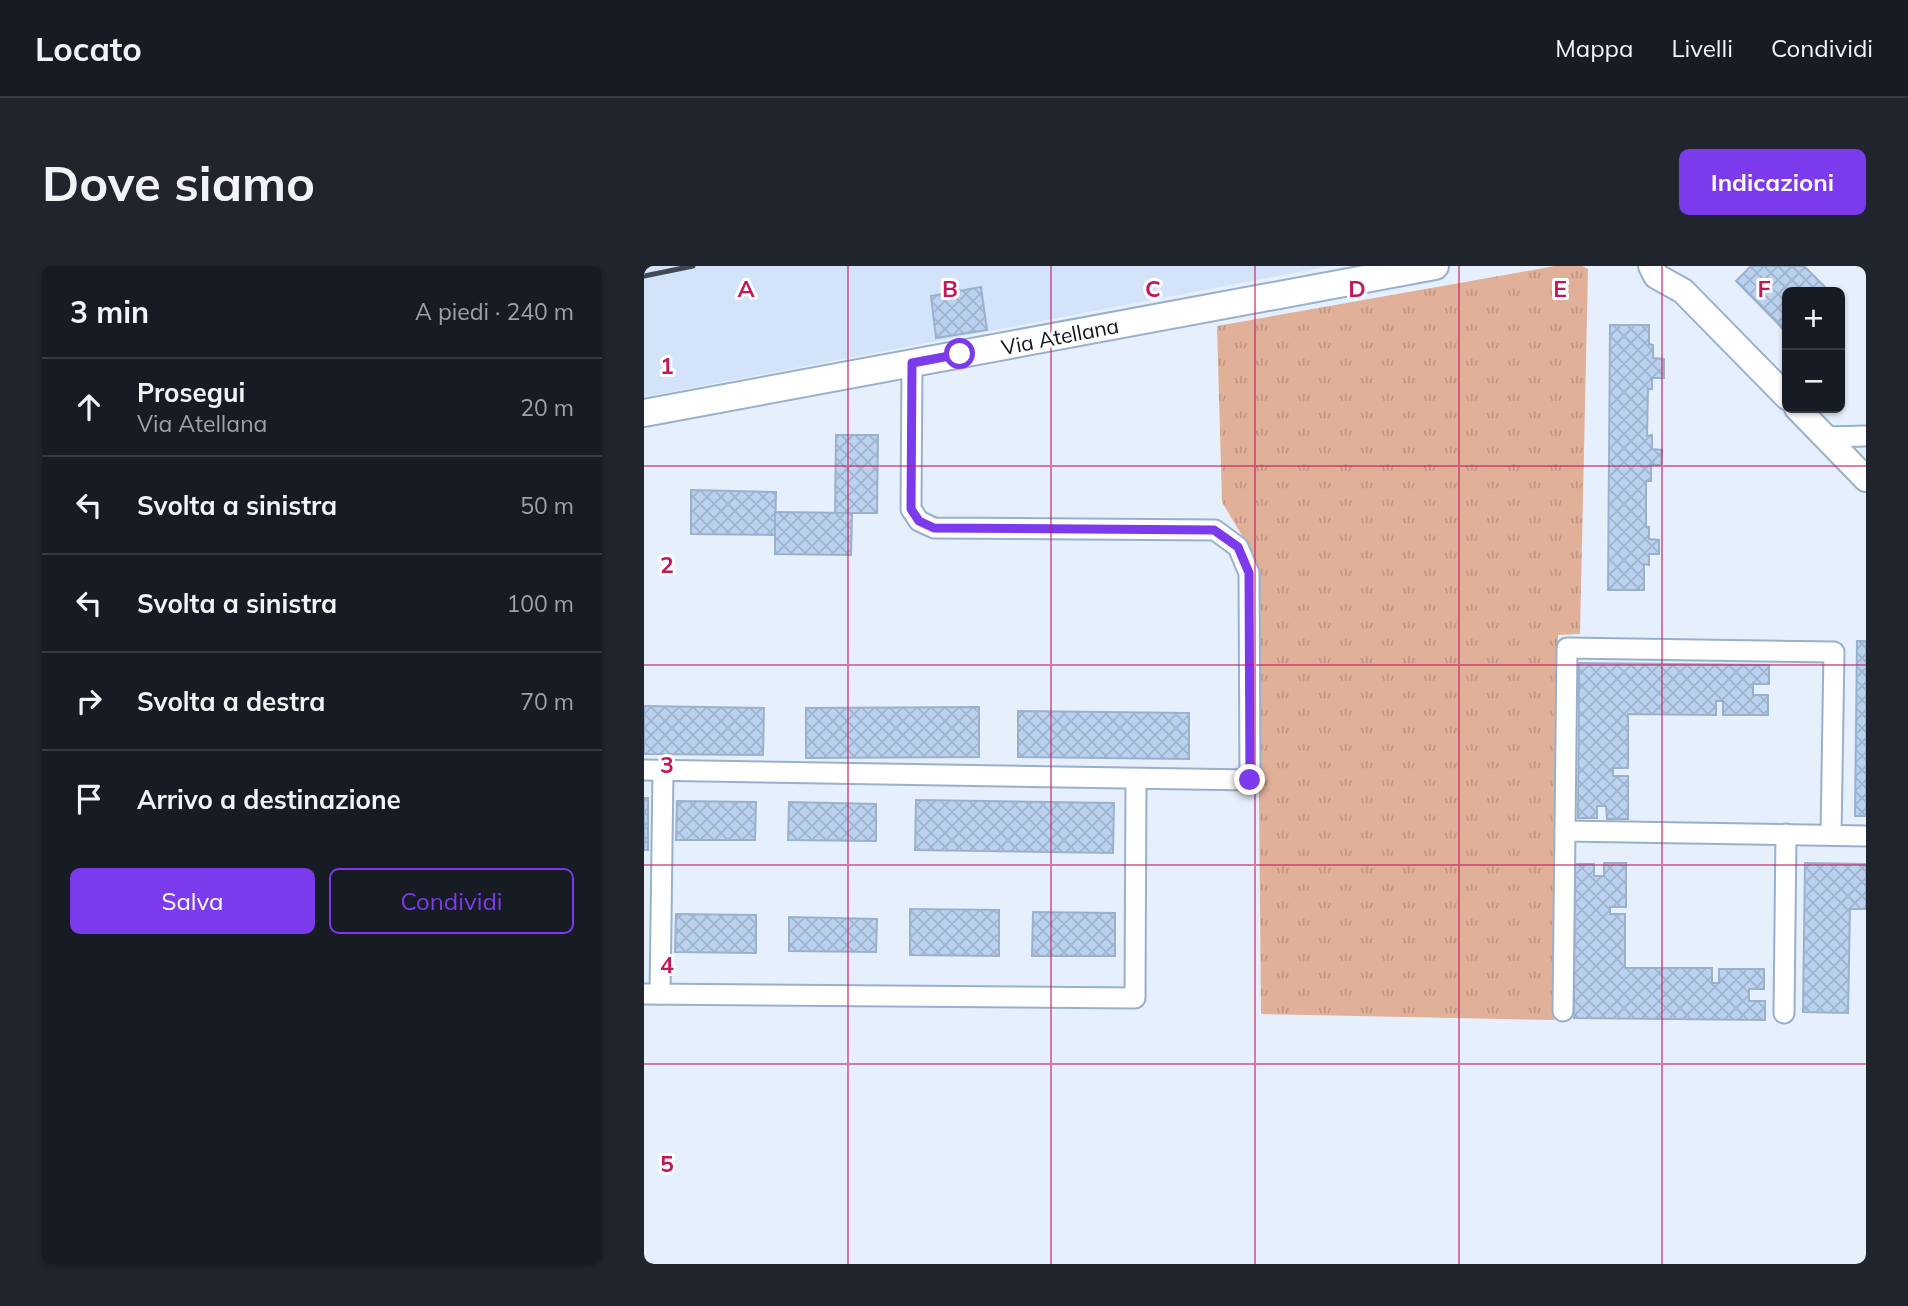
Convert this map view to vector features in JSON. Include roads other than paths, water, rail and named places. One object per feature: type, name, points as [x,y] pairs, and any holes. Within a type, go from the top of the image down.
[{"type":"main road","name":"Via Atellana","points":[[644,414],[1435,266]]},
{"type":"street","points":[[1665,272],[1782,392]]},
{"type":"street","points":[[912,363],[911,509],[919,521],[934,528],[1214,530],[1238,547],[1249,573],[1250,780],[654,771],[652,994],[1135,999],[1136,779]]},
{"type":"street","points":[[1802,413],[1866,479]]},
{"type":"street","points":[[1826,437],[1866,436]]},
{"type":"street","points":[[1563,1011],[1567,648],[1834,652],[1831,835]]},
{"type":"street","points":[[1565,831],[1866,836]]},
{"type":"street","points":[[1784,1013],[1786,834]]},
{"type":"railway","points":[[644,276],[693,266]]}]
